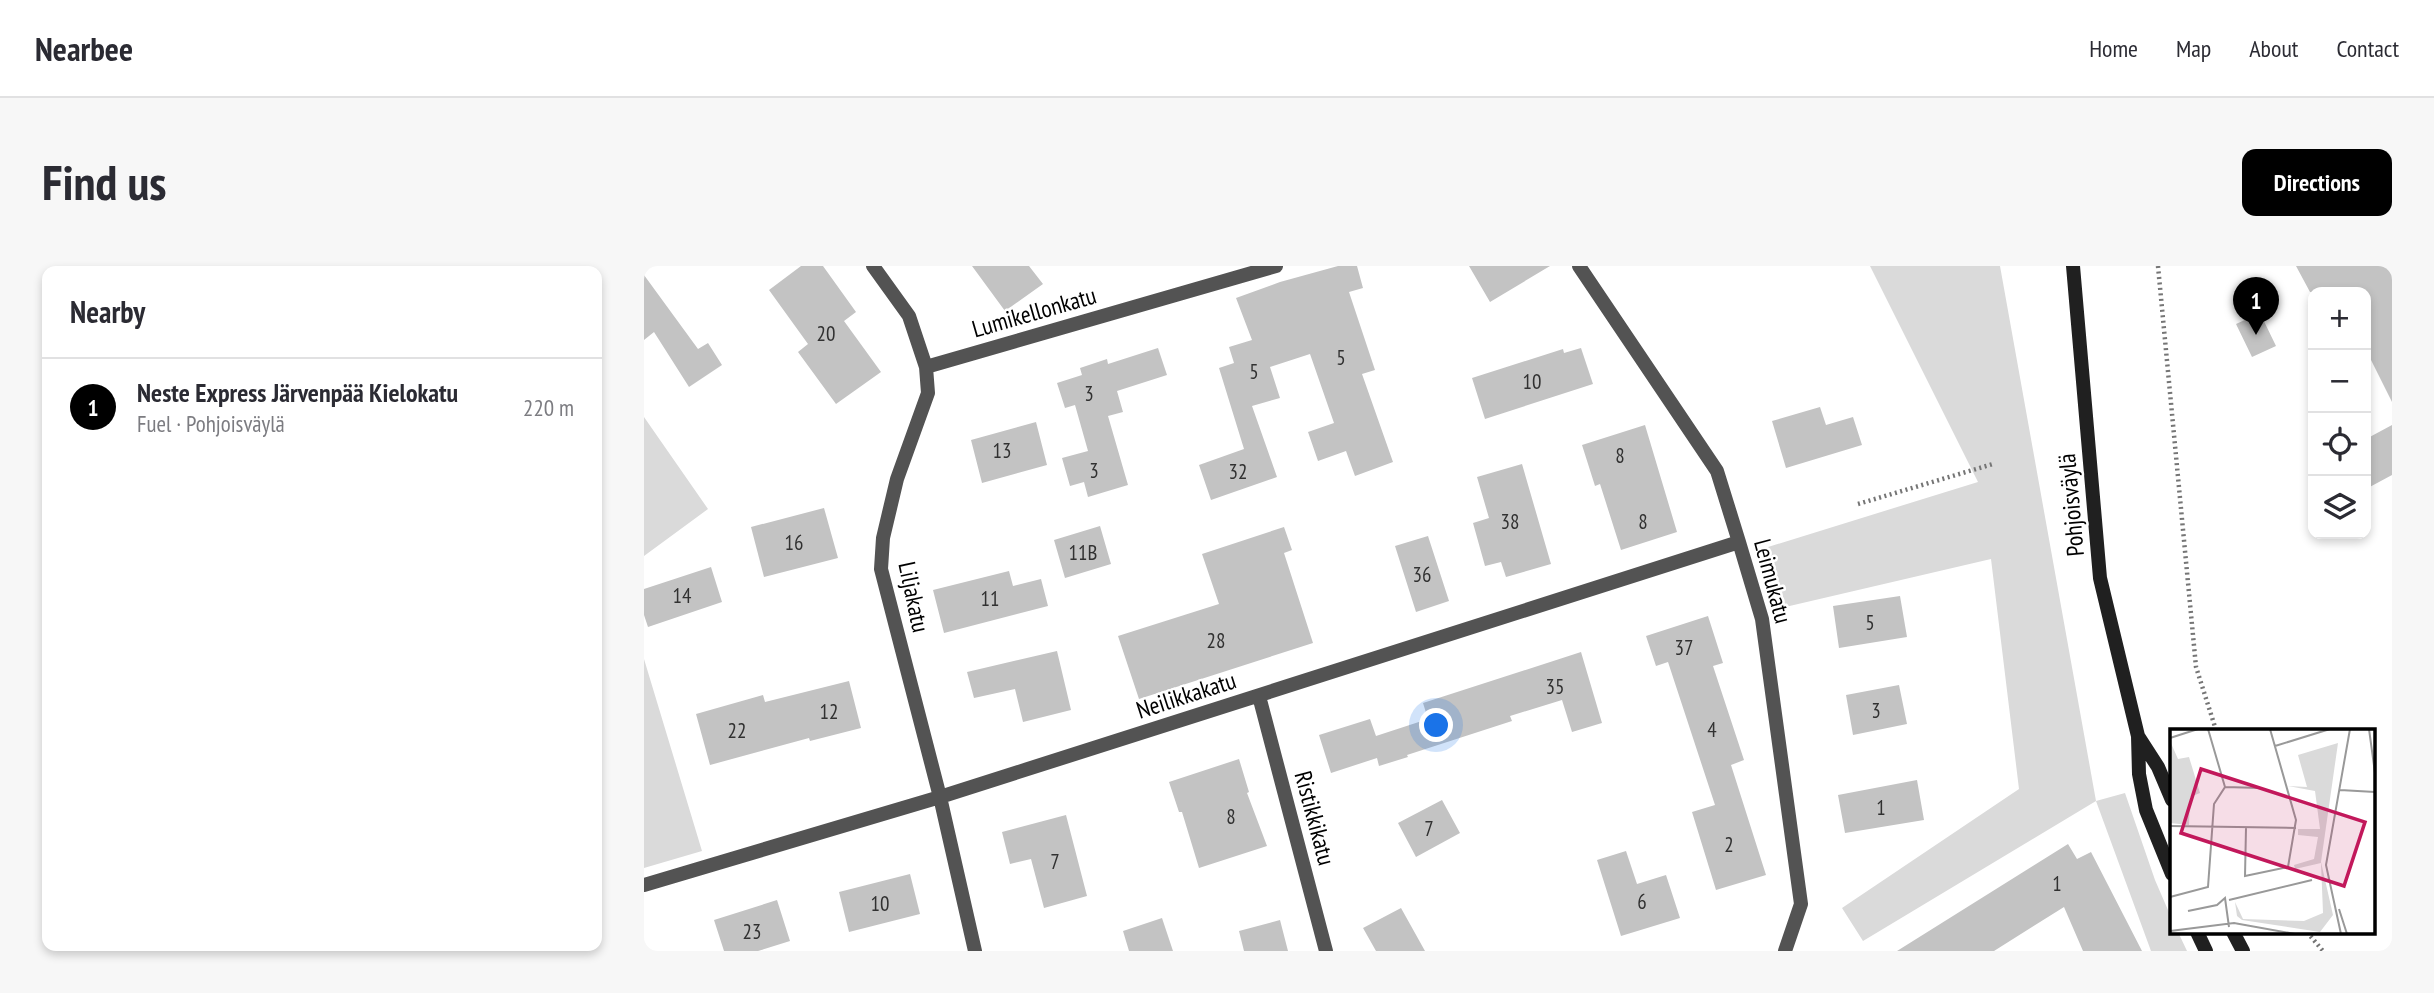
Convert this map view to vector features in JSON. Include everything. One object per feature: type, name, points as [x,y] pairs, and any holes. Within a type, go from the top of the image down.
[{"type":"main road","name":"Pohjoisväylä","points":[[2073,266],[2100,578],[2138,736],[2139,775],[2146,810],[2170,869]]},
{"type":"main road","name":"Pohjoisväylä","points":[[2138,736],[2158,767],[2170,795]]},
{"type":"main road","points":[[2198,934],[2206,951]]},
{"type":"main road","points":[[2234,934],[2243,951]]},
{"type":"street","name":"Liljakatu","points":[[873,266],[909,316],[926,368],[928,394],[897,479],[883,538],[881,569],[940,797],[975,951]]},
{"type":"street","name":"Lumikellonkatu","points":[[926,368],[1276,266]]},
{"type":"street","name":"Leimukatu","points":[[1579,266],[1717,471],[1739,542],[1762,619],[1801,904],[1786,950]]},
{"type":"street","name":"Neilikkakatu","points":[[644,885],[940,797],[1739,542]]},
{"type":"street","name":"Ristikkikatu","points":[[1259,696],[1326,951]]},
{"type":"path","points":[[2158,266],[2196,667],[2216,729]]},
{"type":"path","points":[[1858,504],[1993,464]]},
{"type":"path","points":[[2309,934],[2323,951]]},
{"type":"shaded area","points":[[1870,266],[2000,266],[2096,801],[1863,941],[1842,908],[2019,789],[1991,559],[1781,608],[1768,547],[1978,482]]},
{"type":"shaded area","points":[[644,417],[708,509],[644,556]]},
{"type":"shaded area","points":[[644,659],[702,851],[644,868]]},
{"type":"shaded area","points":[[2125,793],[2170,915],[2170,934],[2179,934],[2187,951],[2151,951],[2096,801]]},
{"type":"building","points":[[801,266],[823,266],[856,312],[844,321],[881,372],[836,404],[798,352],[808,344],[769,290]]},
{"type":"building","points":[[972,266],[1029,266],[1043,284],[1005,311]]},
{"type":"building","points":[[1338,266],[1357,266],[1363,288],[1349,292],[1375,370],[1362,374],[1393,462],[1355,476],[1346,451],[1318,461],[1308,432],[1334,423],[1310,354],[1270,367],[1280,398],[1252,406],[1277,477],[1211,500],[1199,465],[1244,449],[1219,368],[1234,363],[1229,347],[1252,340],[1236,298]]},
{"type":"building","points":[[1469,266],[1550,266],[1490,302]]},
{"type":"building","points":[[2296,266],[2392,266],[2392,402],[2371,360],[2371,287],[2308,288]]},
{"type":"building","points":[[644,275],[698,349],[708,343],[722,365],[689,387],[654,332],[644,340]]},
{"type":"building","points":[[2260,313],[2276,346],[2252,357],[2236,324]]},
{"type":"building","points":[[1158,348],[1167,375],[1117,391],[1123,412],[1108,416],[1128,485],[1088,497],[1084,482],[1070,486],[1062,458],[1088,451],[1075,405],[1065,408],[1057,383],[1082,375],[1080,368],[1107,359],[1108,364]]},
{"type":"building","points":[[1581,348],[1593,384],[1485,419],[1472,378],[1563,349],[1564,353]]},
{"type":"building","points":[[1820,407],[1826,425],[1853,417],[1862,445],[1786,468],[1772,421]]},
{"type":"building","points":[[1036,422],[1047,465],[982,483],[971,440]]},
{"type":"building","points":[[1645,425],[1677,532],[1621,550],[1600,484],[1595,486],[1582,445]]},
{"type":"building","points":[[2392,425],[2392,475],[2371,486],[2371,476],[2371,436]]},
{"type":"building","points":[[1522,464],[1551,564],[1506,577],[1501,562],[1485,566],[1473,523],[1489,518],[1477,477]]},
{"type":"building","points":[[824,508],[838,558],[764,577],[751,527]]},
{"type":"building","points":[[1100,526],[1111,564],[1065,578],[1054,540]]},
{"type":"building","points":[[1284,527],[1292,550],[1284,553],[1313,643],[1139,699],[1118,636],[1219,604],[1202,554]]},
{"type":"building","points":[[1428,536],[1449,601],[1416,612],[1395,546]]},
{"type":"building","points":[[711,567],[722,602],[648,627],[644,615],[644,589]]},
{"type":"building","points":[[1009,571],[1013,586],[1041,579],[1048,606],[944,633],[933,590]]},
{"type":"building","points":[[1900,596],[1907,637],[1839,648],[1833,606]]},
{"type":"building","points":[[1708,616],[1723,663],[1713,666],[1744,760],[1731,765],[1766,875],[1716,890],[1692,812],[1715,805],[1668,662],[1656,666],[1646,636]]},
{"type":"building","points":[[1057,651],[1071,710],[1023,722],[1015,689],[974,698],[967,672]]},
{"type":"building","points":[[1581,652],[1602,723],[1572,732],[1562,700],[1510,716],[1512,721],[1407,755],[1408,757],[1379,766],[1377,758],[1331,773],[1319,735],[1370,719],[1376,736],[1428,719],[1423,703]]},
{"type":"building","points":[[849,681],[861,728],[810,741],[809,738],[710,765],[696,714],[763,695],[765,702]]},
{"type":"building","points":[[1899,685],[1907,724],[1853,735],[1846,695]]},
{"type":"building","points":[[1239,759],[1249,792],[1247,793],[1267,846],[1199,868],[1182,812],[1179,812],[1169,782]]},
{"type":"building","points":[[1917,780],[1924,820],[1845,833],[1838,795]]},
{"type":"building","points":[[1442,800],[1460,833],[1416,857],[1398,823]]},
{"type":"building","points":[[1066,815],[1087,896],[1044,908],[1031,859],[1010,864],[1002,832]]},
{"type":"building","points":[[2068,844],[2077,859],[2091,852],[2142,951],[2083,951],[2064,907],[1994,951],[1897,951]]},
{"type":"building","points":[[1626,851],[1637,884],[1666,875],[1680,918],[1621,936],[1597,860]]},
{"type":"building","points":[[910,874],[920,914],[849,932],[839,892]]},
{"type":"building","points":[[777,900],[790,941],[758,951],[724,951],[714,920]]},
{"type":"building","points":[[1401,908],[1425,951],[1376,951],[1363,928]]},
{"type":"building","points":[[1162,918],[1173,951],[1129,951],[1123,931]]},
{"type":"building","points":[[1280,920],[1288,951],[1244,951],[1239,931]]},
{"type":"place","name":"Neste Express Järvenpää Kielokatu","points":[[2256,335]]}]
